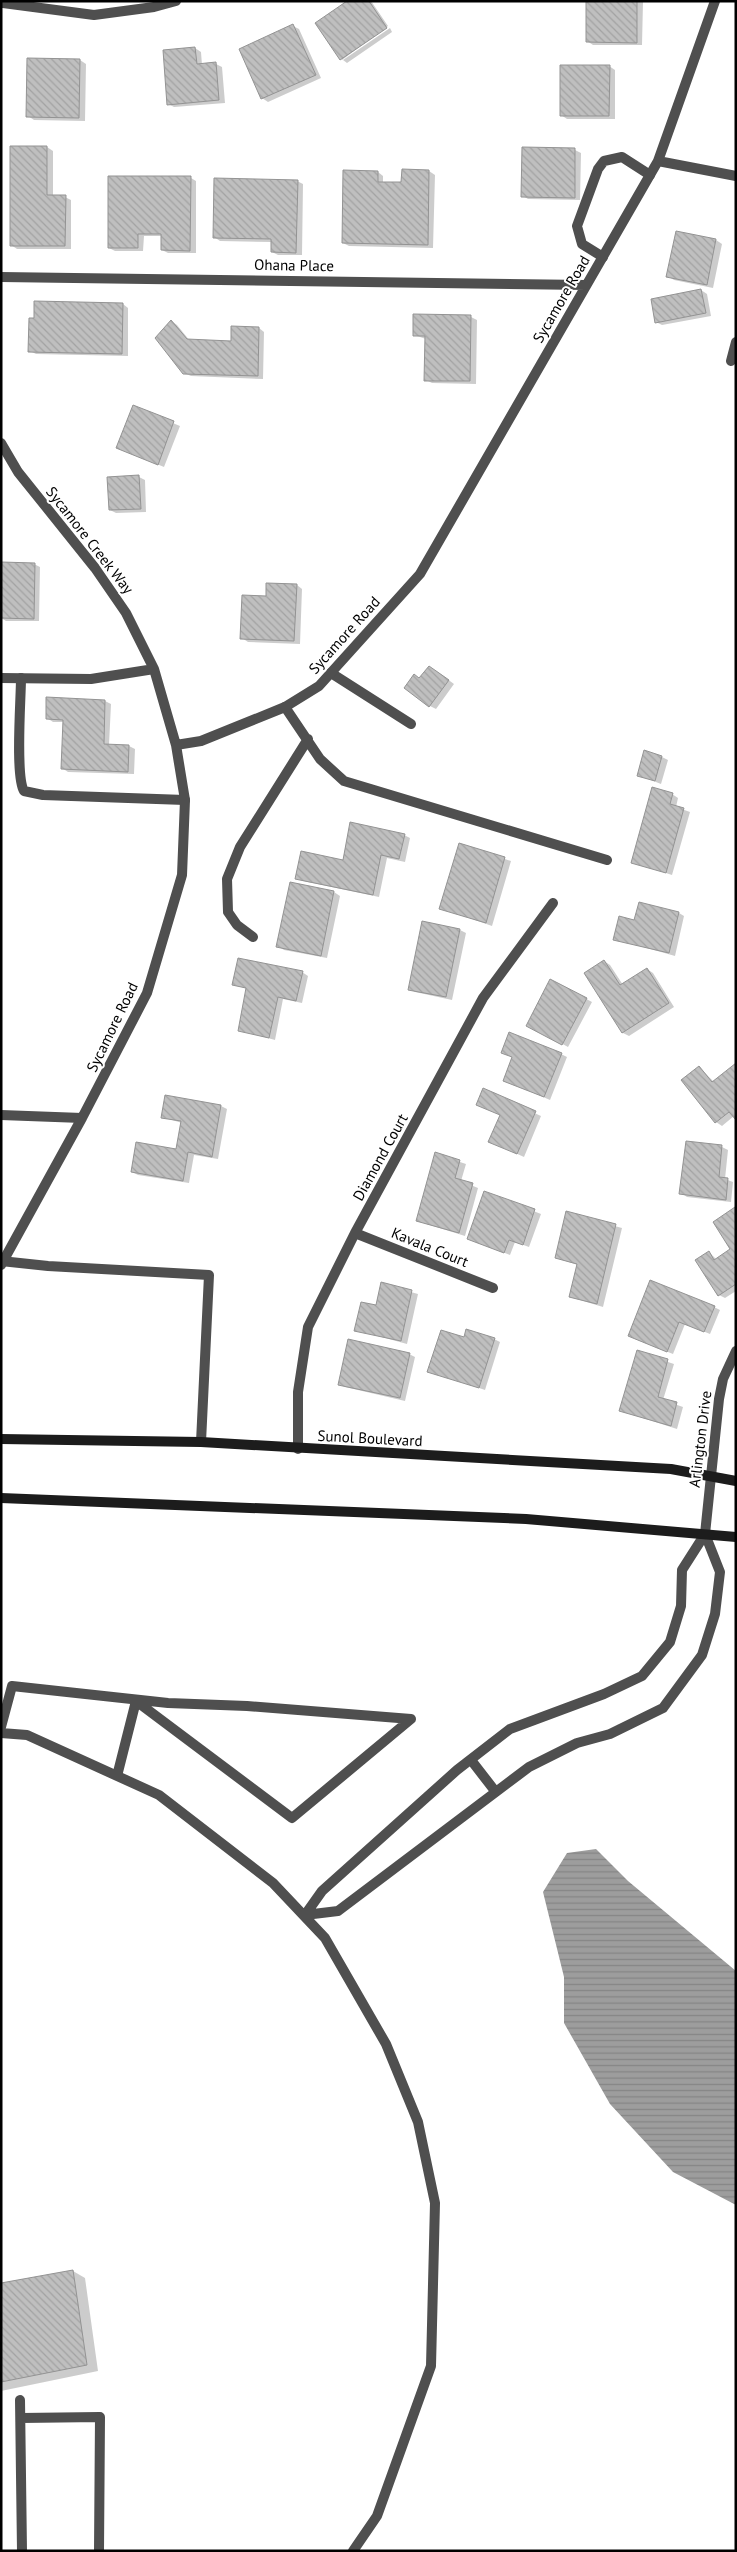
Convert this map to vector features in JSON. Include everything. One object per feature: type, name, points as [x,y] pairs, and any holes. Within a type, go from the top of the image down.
[{"type":"main road","name":"Sunol Boulevard","points":[[1,1439],[201,1442],[671,1469],[736,1481]]},
{"type":"main road","points":[[1,1498],[506,1518],[736,1536]]},
{"type":"street","points":[[2,3],[94,15],[154,7],[176,1]]},
{"type":"street","name":"Sycamore Road","points":[[2,1262],[82,1118],[147,993],[182,875],[185,800],[176,745],[201,741],[285,707],[319,686],[420,574],[658,160],[715,1]]},
{"type":"street","points":[[603,257],[582,244],[577,226],[598,169],[604,161],[622,158],[650,175]]},
{"type":"street","points":[[658,160],[736,176]]},
{"type":"street","name":"Ohana Place","points":[[1,277],[586,285]]},
{"type":"street","points":[[731,360],[736,342]]},
{"type":"street","name":"Sycamore Creek Way","points":[[1,443],[18,472],[95,568],[126,613],[154,669],[176,745]]},
{"type":"street","points":[[1,678],[91,679],[154,669]]},
{"type":"street","points":[[331,673],[411,724]]},
{"type":"street","points":[[21,678],[20,784],[24,791],[43,795],[185,800]]},
{"type":"street","points":[[285,707],[320,759],[344,780],[607,860]]},
{"type":"street","points":[[253,937],[237,925],[228,912],[227,879],[240,846],[308,739]]},
{"type":"street","name":"Diamond Court","points":[[298,1449],[298,1392],[308,1327],[355,1233],[483,998],[553,903]]},
{"type":"street","points":[[1,1115],[82,1118]]},
{"type":"street","name":"Kavala Court","points":[[355,1233],[493,1288]]},
{"type":"street","points":[[2,1262],[209,1275],[201,1442]]},
{"type":"street","name":"Arlington Drive","points":[[705,1534],[719,1399],[723,1379],[736,1351]]},
{"type":"street","points":[[305,1915],[322,1891],[471,1760],[510,1729],[604,1694],[642,1676],[670,1642],[681,1606],[682,1570],[705,1534]]},
{"type":"street","points":[[305,1915],[338,1911],[529,1767],[577,1743],[610,1734],[663,1708],[702,1655],[715,1614],[720,1572],[705,1534]]},
{"type":"street","points":[[1,1727],[12,1686],[136,1701],[247,1706],[410,1718],[292,1818],[136,1701]]},
{"type":"street","points":[[117,1776],[136,1701]]},
{"type":"street","points":[[1,1733],[26,1735],[159,1794],[273,1883],[325,1938],[386,2044],[418,2122],[435,2202],[431,2366],[377,2516],[353,2551]]},
{"type":"street","points":[[471,1760],[495,1791]]},
{"type":"street","points":[[20,2400],[22,2551]]},
{"type":"street","points":[[21,2418],[100,2417],[99,2551]]},
{"type":"shaded area","points":[[596,1849],[628,1881],[736,1971],[736,2205],[673,2172],[610,2104],[564,2023],[564,1977],[543,1892],[567,1853]]},
{"type":"building","points":[[347,1],[369,1],[387,28],[340,60],[315,23]]},
{"type":"building","points":[[586,1],[637,1],[637,43],[586,42]]},
{"type":"building","points":[[293,24],[316,75],[261,99],[239,49]]},
{"type":"building","points":[[195,47],[197,64],[216,62],[219,100],[167,105],[163,50]]},
{"type":"building","points":[[27,58],[80,59],[79,118],[26,117]]},
{"type":"building","points":[[560,65],[610,65],[609,116],[560,116]]},
{"type":"building","points":[[10,146],[47,146],[47,195],[66,195],[65,246],[10,246]]},
{"type":"building","points":[[522,147],[575,148],[575,198],[521,197]]},
{"type":"building","points":[[402,169],[429,170],[428,245],[342,243],[343,170],[378,171],[378,182],[401,182]]},
{"type":"building","points":[[108,176],[191,176],[190,251],[161,250],[161,234],[138,234],[138,248],[108,248]]},
{"type":"building","points":[[214,178],[298,180],[296,253],[271,252],[271,239],[213,238]]},
{"type":"building","points":[[676,231],[716,239],[707,285],[666,277]]},
{"type":"building","points":[[701,289],[706,313],[655,323],[651,299]]},
{"type":"building","points":[[34,301],[123,303],[122,354],[28,352],[29,318],[34,318]]},
{"type":"building","points":[[413,314],[471,315],[470,381],[424,381],[425,336],[413,336]]},
{"type":"building","points":[[171,320],[187,339],[231,341],[231,326],[259,327],[258,376],[183,374],[155,338]]},
{"type":"building","points":[[133,405],[174,421],[158,465],[116,448]]},
{"type":"building","points":[[139,475],[141,509],[109,510],[107,477]]},
{"type":"building","points":[[1,562],[35,563],[34,619],[1,618]]},
{"type":"building","points":[[266,583],[297,584],[294,641],[240,639],[242,595],[266,596]]},
{"type":"building","points":[[429,666],[449,680],[429,707],[404,688],[414,674],[419,678]]},
{"type":"building","points":[[46,697],[105,700],[104,744],[129,745],[128,772],[61,769],[63,720],[46,719]]},
{"type":"building","points":[[644,750],[662,756],[655,781],[637,776]]},
{"type":"building","points":[[652,787],[673,793],[670,804],[684,808],[666,873],[631,863]]},
{"type":"building","points":[[350,822],[405,834],[399,859],[381,855],[373,895],[295,879],[301,851],[343,860]]},
{"type":"building","points":[[459,843],[505,857],[486,923],[439,909]]},
{"type":"building","points":[[290,882],[334,891],[321,956],[276,947]]},
{"type":"building","points":[[639,902],[679,912],[669,953],[613,940],[619,916],[634,920]]},
{"type":"building","points":[[422,921],[460,929],[446,997],[408,990]]},
{"type":"building","points":[[238,958],[303,971],[296,1001],[278,997],[269,1038],[238,1031],[246,988],[232,985]]},
{"type":"building","points":[[604,960],[620,985],[647,968],[669,1003],[622,1033],[584,973]]},
{"type":"building","points":[[550,979],[587,998],[562,1045],[526,1026]]},
{"type":"building","points":[[509,1032],[562,1053],[544,1097],[503,1081],[512,1057],[501,1053]]},
{"type":"building","points":[[736,1063],[736,1120],[729,1112],[715,1123],[681,1080],[699,1066],[712,1082]]},
{"type":"building","points":[[483,1088],[536,1111],[517,1154],[488,1142],[500,1115],[476,1105]]},
{"type":"building","points":[[165,1095],[221,1105],[212,1157],[188,1152],[183,1181],[131,1172],[136,1142],[176,1149],[181,1121],[161,1118]]},
{"type":"building","points":[[686,1141],[722,1145],[719,1177],[728,1178],[726,1200],[679,1194]]},
{"type":"building","points":[[435,1152],[460,1160],[455,1178],[473,1183],[459,1233],[416,1221]]},
{"type":"building","points":[[484,1191],[535,1209],[523,1245],[509,1240],[504,1253],[467,1239]]},
{"type":"building","points":[[735,1207],[736,1284],[718,1296],[695,1260],[709,1251],[714,1260],[730,1249],[713,1222]]},
{"type":"building","points":[[566,1211],[616,1224],[597,1304],[569,1297],[577,1264],[555,1258]]},
{"type":"building","points":[[650,1280],[715,1306],[704,1332],[679,1322],[667,1352],[628,1336]]},
{"type":"building","points":[[381,1282],[412,1290],[401,1341],[354,1331],[361,1302],[376,1305]]},
{"type":"building","points":[[466,1329],[495,1338],[479,1388],[427,1372],[441,1330],[464,1337]]},
{"type":"building","points":[[348,1339],[410,1353],[400,1398],[338,1385]]},
{"type":"building","points":[[637,1350],[668,1359],[658,1397],[677,1402],[671,1426],[619,1411]]},
{"type":"building","points":[[73,2270],[87,2365],[1,2382],[1,2283]]}]
